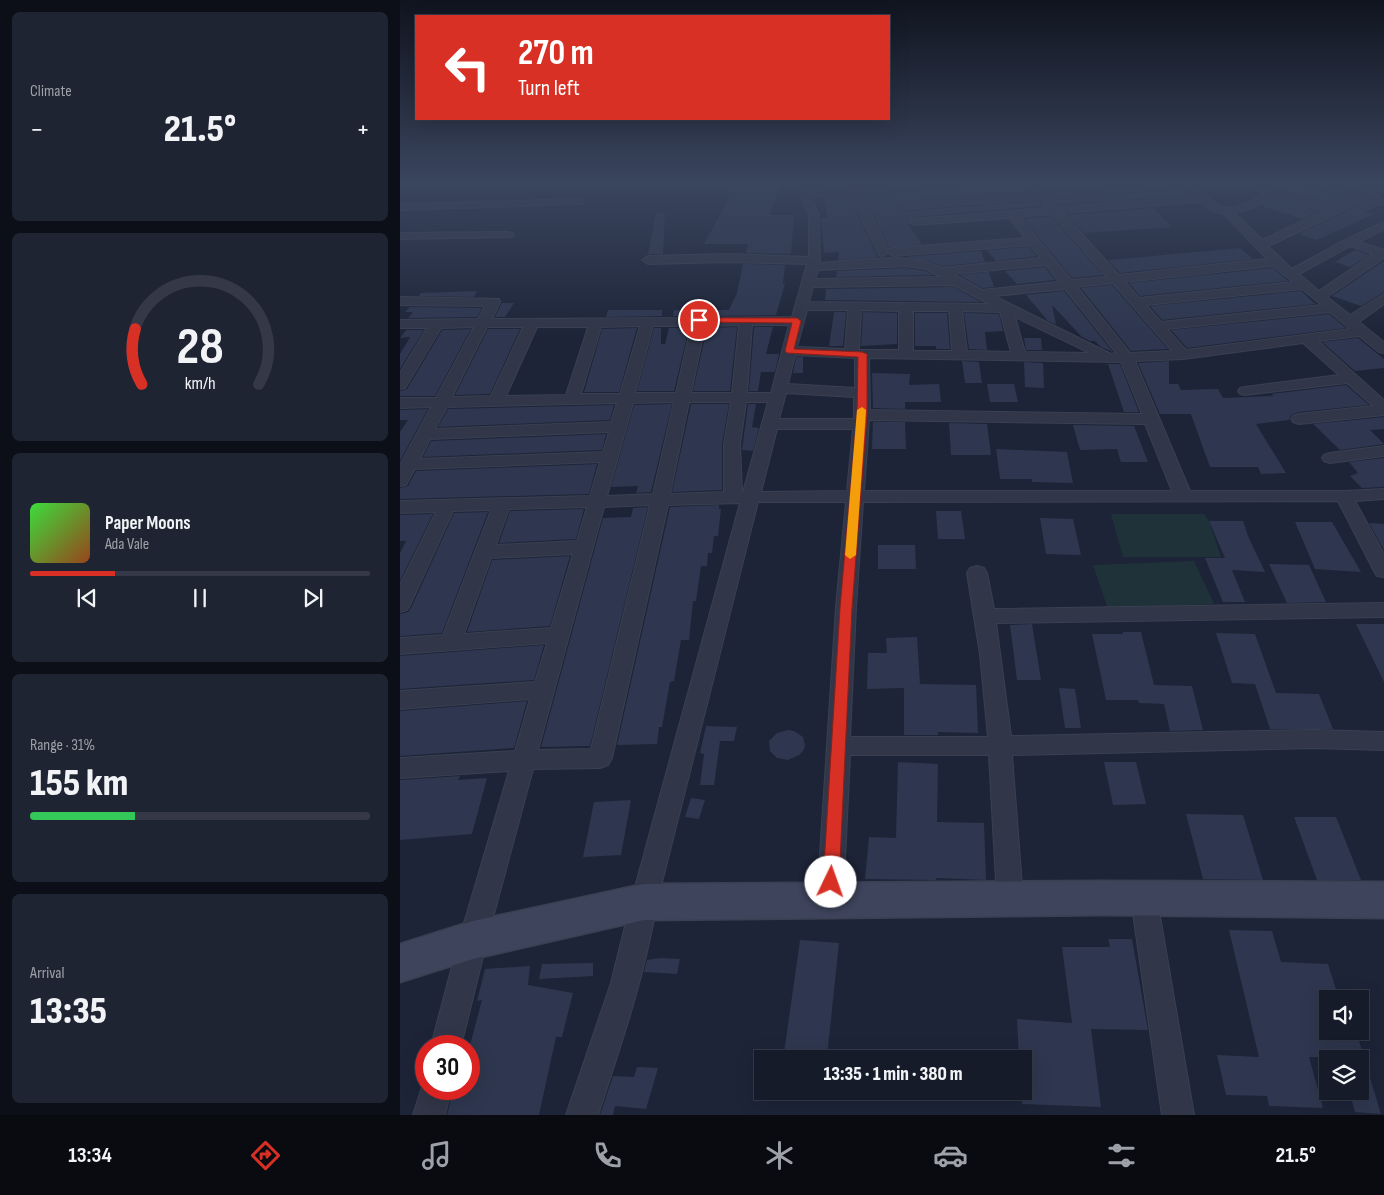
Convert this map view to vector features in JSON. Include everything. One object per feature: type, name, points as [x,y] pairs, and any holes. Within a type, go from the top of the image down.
[{"type":"street","points":[[582,1115],[625,987],[640,930],[644,902],[741,498],[770,424],[813,266],[814,234]]},
{"type":"street","points":[[875,234],[884,252]]},
{"type":"street","points":[[923,234],[932,249]]},
{"type":"street","points":[[1028,234],[1068,284],[1118,357],[1150,419],[1183,496]]},
{"type":"street","points":[[1075,234],[1183,355]]},
{"type":"street","points":[[1248,234],[1276,262],[1384,349]]},
{"type":"street","points":[[1259,246],[1285,234]]},
{"type":"street","points":[[1291,274],[1349,242],[1368,234]]},
{"type":"street","points":[[400,236],[508,235]]},
{"type":"street","points":[[813,266],[903,257],[932,249],[1034,241]]},
{"type":"street","points":[[1349,242],[1383,254]]},
{"type":"street","points":[[813,266],[884,252],[903,257],[939,272],[1006,308],[1118,357]]},
{"type":"street","points":[[1320,296],[1383,254]]},
{"type":"street","points":[[648,260],[728,258],[957,281]]},
{"type":"street","points":[[939,272],[1050,261]]},
{"type":"street","points":[[981,294],[1276,262]]},
{"type":"street","points":[[1136,302],[1304,285]]},
{"type":"street","points":[[1351,321],[1384,298]]},
{"type":"street","points":[[400,481],[494,302],[404,301]]},
{"type":"street","points":[[830,901],[846,608],[861,420],[855,306]]},
{"type":"street","points":[[400,324],[746,321],[855,306],[1006,308]]},
{"type":"street","points":[[906,307],[906,355]]},
{"type":"street","points":[[955,307],[960,356]]},
{"type":"street","points":[[1006,308],[1019,356]]},
{"type":"street","points":[[1157,326],[1335,308]]},
{"type":"street","points":[[400,768],[523,760],[600,758],[660,500],[699,320]]},
{"type":"street","points":[[449,1035],[523,760],[648,321]]},
{"type":"street","points":[[741,498],[732,444],[739,397],[746,321]]},
{"type":"street","points":[[572,399],[596,322]]},
{"type":"street","points":[[496,401],[532,323]]},
{"type":"street","points":[[400,385],[436,324]]},
{"type":"street","points":[[790,351],[960,356],[1118,357],[1183,355],[1363,331]]},
{"type":"street","points":[[1307,339],[1384,409]]},
{"type":"street","points":[[1245,391],[1351,378]]},
{"type":"street","points":[[400,403],[739,397],[779,392],[861,393]]},
{"type":"street","points":[[1299,419],[1384,409]]},
{"type":"street","points":[[770,424],[861,420],[1150,419]]},
{"type":"street","points":[[425,434],[618,427]]},
{"type":"street","points":[[1330,458],[1384,450]]},
{"type":"street","points":[[409,464],[609,457]]},
{"type":"street","points":[[400,507],[741,498],[1344,496],[1384,494]]},
{"type":"street","points":[[1344,496],[1384,571]]},
{"type":"street","points":[[451,642],[502,504]]},
{"type":"street","points":[[400,605],[447,506]]},
{"type":"street","points":[[484,552],[583,547]]},
{"type":"street","points":[[977,573],[986,616],[1000,746],[1010,899]]},
{"type":"street","points":[[986,616],[1384,610]]},
{"type":"street","points":[[400,646],[559,635]]},
{"type":"street","points":[[400,700],[543,690]]},
{"type":"street","points":[[838,746],[1000,746],[1303,740],[1384,741]]},
{"type":"street","points":[[400,963],[473,940],[644,902],[1010,899],[1384,900]]},
{"type":"street","points":[[1144,899],[1178,1115]]},
{"type":"street","points":[[429,1115],[433,1100]]},
{"type":"shaded area","points":[[1111,514],[1204,514],[1209,521],[1221,557],[1123,557]]},
{"type":"shaded area","points":[[1194,561],[1214,604],[1108,609],[1093,565]]},
{"type":"building","points":[[652,234],[664,234],[663,254],[648,254]]},
{"type":"building","points":[[709,234],[793,234],[791,254],[746,253],[748,244],[704,244]]},
{"type":"building","points":[[822,234],[867,234],[878,257],[838,260],[839,252],[824,253]]},
{"type":"building","points":[[882,234],[915,234],[922,244],[889,248]]},
{"type":"building","points":[[1036,234],[1067,234],[1103,275],[1072,278]]},
{"type":"building","points":[[1299,234],[1330,234],[1317,240]]},
{"type":"building","points":[[1029,247],[1037,256],[996,261],[987,250]]},
{"type":"building","points":[[1240,248],[1253,259],[1120,273],[1108,260]]},
{"type":"building","points":[[1355,250],[1369,255],[1350,267],[1335,262]]},
{"type":"building","points":[[981,251],[985,262],[942,266],[929,261],[904,257]]},
{"type":"building","points":[[1384,261],[1384,292],[1361,306],[1332,296]]},
{"type":"building","points":[[743,264],[785,265],[783,284],[785,284],[776,315],[704,316],[698,314],[694,316],[673,316],[674,310],[729,310],[737,293]]},
{"type":"building","points":[[1045,267],[1055,280],[1017,284],[1005,271]]},
{"type":"building","points":[[905,268],[925,271],[934,275],[836,277],[837,271]]},
{"type":"building","points":[[1273,268],[1288,281],[1140,296],[1129,283]]},
{"type":"building","points":[[989,272],[994,287],[982,288],[959,275]]},
{"type":"building","points":[[1112,285],[1168,349],[1131,351],[1081,288]]},
{"type":"building","points":[[954,287],[981,302],[825,300],[826,289]]},
{"type":"building","points":[[477,291],[474,297],[419,296],[421,293]]},
{"type":"building","points":[[1064,291],[1113,352],[1101,347],[1095,341],[1082,337],[1052,305],[1056,324],[1048,321],[1026,295]]},
{"type":"building","points":[[1301,291],[1315,304],[1162,320],[1150,306]]},
{"type":"building","points":[[502,303],[514,303],[505,317],[495,317]]},
{"type":"building","points":[[410,307],[482,308],[477,317],[408,318],[413,312],[405,312]]},
{"type":"building","points":[[608,310],[662,310],[662,316],[606,317]]},
{"type":"building","points":[[834,312],[846,312],[843,346],[829,346]]},
{"type":"building","points":[[863,312],[897,313],[897,344],[861,346]]},
{"type":"building","points":[[915,313],[947,313],[950,349],[936,349],[936,346],[915,346]]},
{"type":"building","points":[[964,313],[999,314],[1003,331],[985,332],[987,350],[969,349]]},
{"type":"building","points":[[1329,314],[1346,328],[1187,348],[1171,330]]},
{"type":"building","points":[[737,327],[730,391],[693,391],[707,328]]},
{"type":"building","points":[[754,327],[773,327],[766,354],[779,354],[775,372],[761,372],[758,391],[749,391]]},
{"type":"building","points":[[637,328],[619,392],[584,392],[602,329]]},
{"type":"building","points":[[654,328],[661,328],[661,344],[665,344],[669,328],[689,328],[674,391],[637,391]]},
{"type":"building","points":[[471,329],[435,396],[400,396],[400,391],[407,389],[442,330]]},
{"type":"building","points":[[488,329],[520,329],[490,394],[455,395]]},
{"type":"building","points":[[406,330],[424,330],[400,369],[400,354],[410,337],[400,338]]},
{"type":"building","points":[[1024,338],[1041,338],[1042,350],[1026,350]]},
{"type":"building","points":[[1358,338],[1384,359],[1384,368],[1355,371],[1322,342]]},
{"type":"building","points":[[796,357],[803,357],[803,373],[793,373]]},
{"type":"building","points":[[962,361],[979,362],[982,383],[965,383]]},
{"type":"building","points":[[1169,361],[1169,384],[1178,384],[1181,390],[1218,389],[1223,398],[1274,396],[1271,394],[1346,385],[1369,405],[1299,412],[1291,415],[1289,420],[1256,424],[1286,473],[1261,474],[1258,467],[1210,467],[1191,414],[1160,414],[1138,363]]},
{"type":"building","points":[[1024,362],[1043,363],[1044,388],[1025,387]]},
{"type":"building","points":[[1108,364],[1120,364],[1139,412],[1124,412]]},
{"type":"building","points":[[872,373],[910,374],[909,385],[939,384],[941,402],[905,402],[905,409],[873,408]]},
{"type":"building","points":[[987,384],[1014,384],[1018,402],[990,402]]},
{"type":"building","points":[[672,404],[651,492],[636,493],[638,486],[611,487],[634,405]]},
{"type":"building","points":[[691,404],[729,404],[722,444],[722,490],[672,492]]},
{"type":"building","points":[[748,404],[756,404],[752,427],[759,428],[753,451],[742,450]]},
{"type":"building","points":[[614,405],[610,420],[438,427],[448,409]]},
{"type":"building","points":[[428,409],[400,461],[400,432],[408,420],[400,420],[400,410]]},
{"type":"building","points":[[1384,417],[1384,429],[1370,430],[1384,444],[1340,450],[1313,424]]},
{"type":"building","points":[[873,422],[905,422],[906,449],[872,449]]},
{"type":"building","points":[[949,423],[987,424],[991,455],[951,455]]},
{"type":"building","points":[[1073,425],[1134,426],[1148,462],[1121,462],[1117,449],[1080,450]]},
{"type":"building","points":[[606,434],[602,450],[423,457],[431,441]]},
{"type":"building","points":[[996,449],[1067,452],[1073,483],[1032,482],[1032,479],[1000,479]]},
{"type":"building","points":[[1384,458],[1384,487],[1362,488],[1350,476],[1358,473],[1349,462]]},
{"type":"building","points":[[597,464],[589,494],[400,499],[400,488],[408,486],[416,471]]},
{"type":"building","points":[[719,505],[719,509],[721,509],[718,536],[714,536],[712,553],[708,553],[707,566],[701,566],[696,601],[693,601],[689,640],[681,640],[674,681],[670,682],[662,727],[659,727],[657,744],[617,745],[670,507]]},
{"type":"building","points":[[648,507],[590,746],[541,747],[603,518],[631,517],[633,508]]},
{"type":"building","points":[[584,509],[576,539],[499,543],[510,511]]},
{"type":"building","points":[[936,511],[961,511],[965,539],[938,539]]},
{"type":"building","points":[[488,512],[442,633],[400,636],[400,614],[408,612],[412,606],[454,513]]},
{"type":"building","points":[[433,514],[400,581],[400,553],[406,541],[400,541],[400,515]]},
{"type":"building","points":[[1040,518],[1073,519],[1081,555],[1046,554]]},
{"type":"building","points":[[1209,521],[1243,521],[1265,572],[1232,570],[1245,602],[1223,602],[1205,558],[1225,558]]},
{"type":"building","points":[[1295,522],[1332,522],[1361,572],[1315,569]]},
{"type":"building","points":[[1369,523],[1384,524],[1384,550]]},
{"type":"building","points":[[878,545],[915,545],[916,569],[878,569]]},
{"type":"building","points":[[570,556],[550,626],[467,632],[492,560]]},
{"type":"building","points":[[1269,564],[1309,565],[1326,602],[1287,603]]},
{"type":"building","points":[[1032,624],[1041,680],[1017,680],[1010,625]]},
{"type":"building","points":[[1356,624],[1384,624],[1384,682]]},
{"type":"building","points":[[1123,632],[1141,632],[1154,685],[1192,686],[1203,730],[1170,731],[1164,704],[1139,703],[1138,700],[1106,700],[1092,634],[1123,634]]},
{"type":"building","points":[[1216,633],[1255,634],[1276,693],[1319,694],[1333,729],[1270,729],[1255,684],[1232,683]]},
{"type":"building","points":[[917,637],[920,684],[976,685],[978,733],[938,732],[938,735],[904,735],[904,688],[867,689],[868,653],[887,653],[886,638]]},
{"type":"building","points":[[544,645],[534,680],[400,689],[400,656]]},
{"type":"building","points":[[1059,688],[1075,689],[1081,728],[1065,728]]},
{"type":"building","points":[[527,701],[514,748],[400,756],[400,711]]},
{"type":"building","points":[[706,726],[737,727],[734,741],[720,741],[714,785],[700,785],[704,754],[700,753]]},
{"type":"building","points":[[788,730],[794,731],[803,737],[805,746],[799,755],[788,760],[777,758],[770,751],[769,741],[777,733]]},
{"type":"building","points":[[898,762],[938,764],[937,822],[984,823],[986,880],[936,878],[936,880],[865,879],[869,837],[896,838]]},
{"type":"building","points":[[1104,762],[1136,762],[1146,804],[1113,805]]},
{"type":"building","points":[[460,776],[458,780],[487,778],[472,834],[400,840],[400,780]]},
{"type":"building","points":[[691,798],[705,800],[699,819],[685,817]]},
{"type":"building","points":[[631,800],[621,855],[583,857],[594,802]]},
{"type":"building","points":[[1186,814],[1243,815],[1263,880],[1203,879]]},
{"type":"building","points":[[1294,817],[1336,817],[1361,880],[1317,880]]},
{"type":"building","points":[[1229,930],[1272,931],[1281,962],[1328,964],[1336,990],[1319,990],[1319,1040],[1359,1040],[1362,1050],[1319,1050],[1319,1057],[1309,1057],[1319,1100],[1321,1100],[1323,1108],[1269,1106],[1267,1096],[1226,1095],[1217,1055],[1259,1057]]},
{"type":"building","points":[[1108,939],[1132,939],[1148,1030],[1091,1029],[1101,1107],[1022,1104],[1022,1100],[1032,1100],[1032,1050],[1019,1050],[1017,1019],[1072,1023],[1062,947],[1110,947]]},
{"type":"building","points":[[800,940],[839,943],[828,1050],[784,1050]]},
{"type":"building","points":[[660,958],[680,959],[677,974],[644,972],[647,960]]},
{"type":"building","points":[[593,963],[593,976],[539,979],[542,964]]},
{"type":"building","points":[[530,966],[528,985],[573,993],[562,1037],[556,1037],[539,1115],[447,1115],[451,1100],[480,1100],[480,1035],[473,1035],[482,1000],[477,1001],[485,969]]},
{"type":"building","points":[[637,1067],[658,1068],[646,1109],[615,1106],[613,1115],[600,1115],[613,1076],[634,1077]]},
{"type":"building","points":[[1369,1074],[1381,1114],[1355,1112],[1352,1100],[1369,1100]]},
{"type":"slow traffic","points":[[850,555],[862,410]]},
{"type":"route","points":[[699,320],[797,321],[790,351],[862,354],[862,415],[846,608],[831,882]]}]
